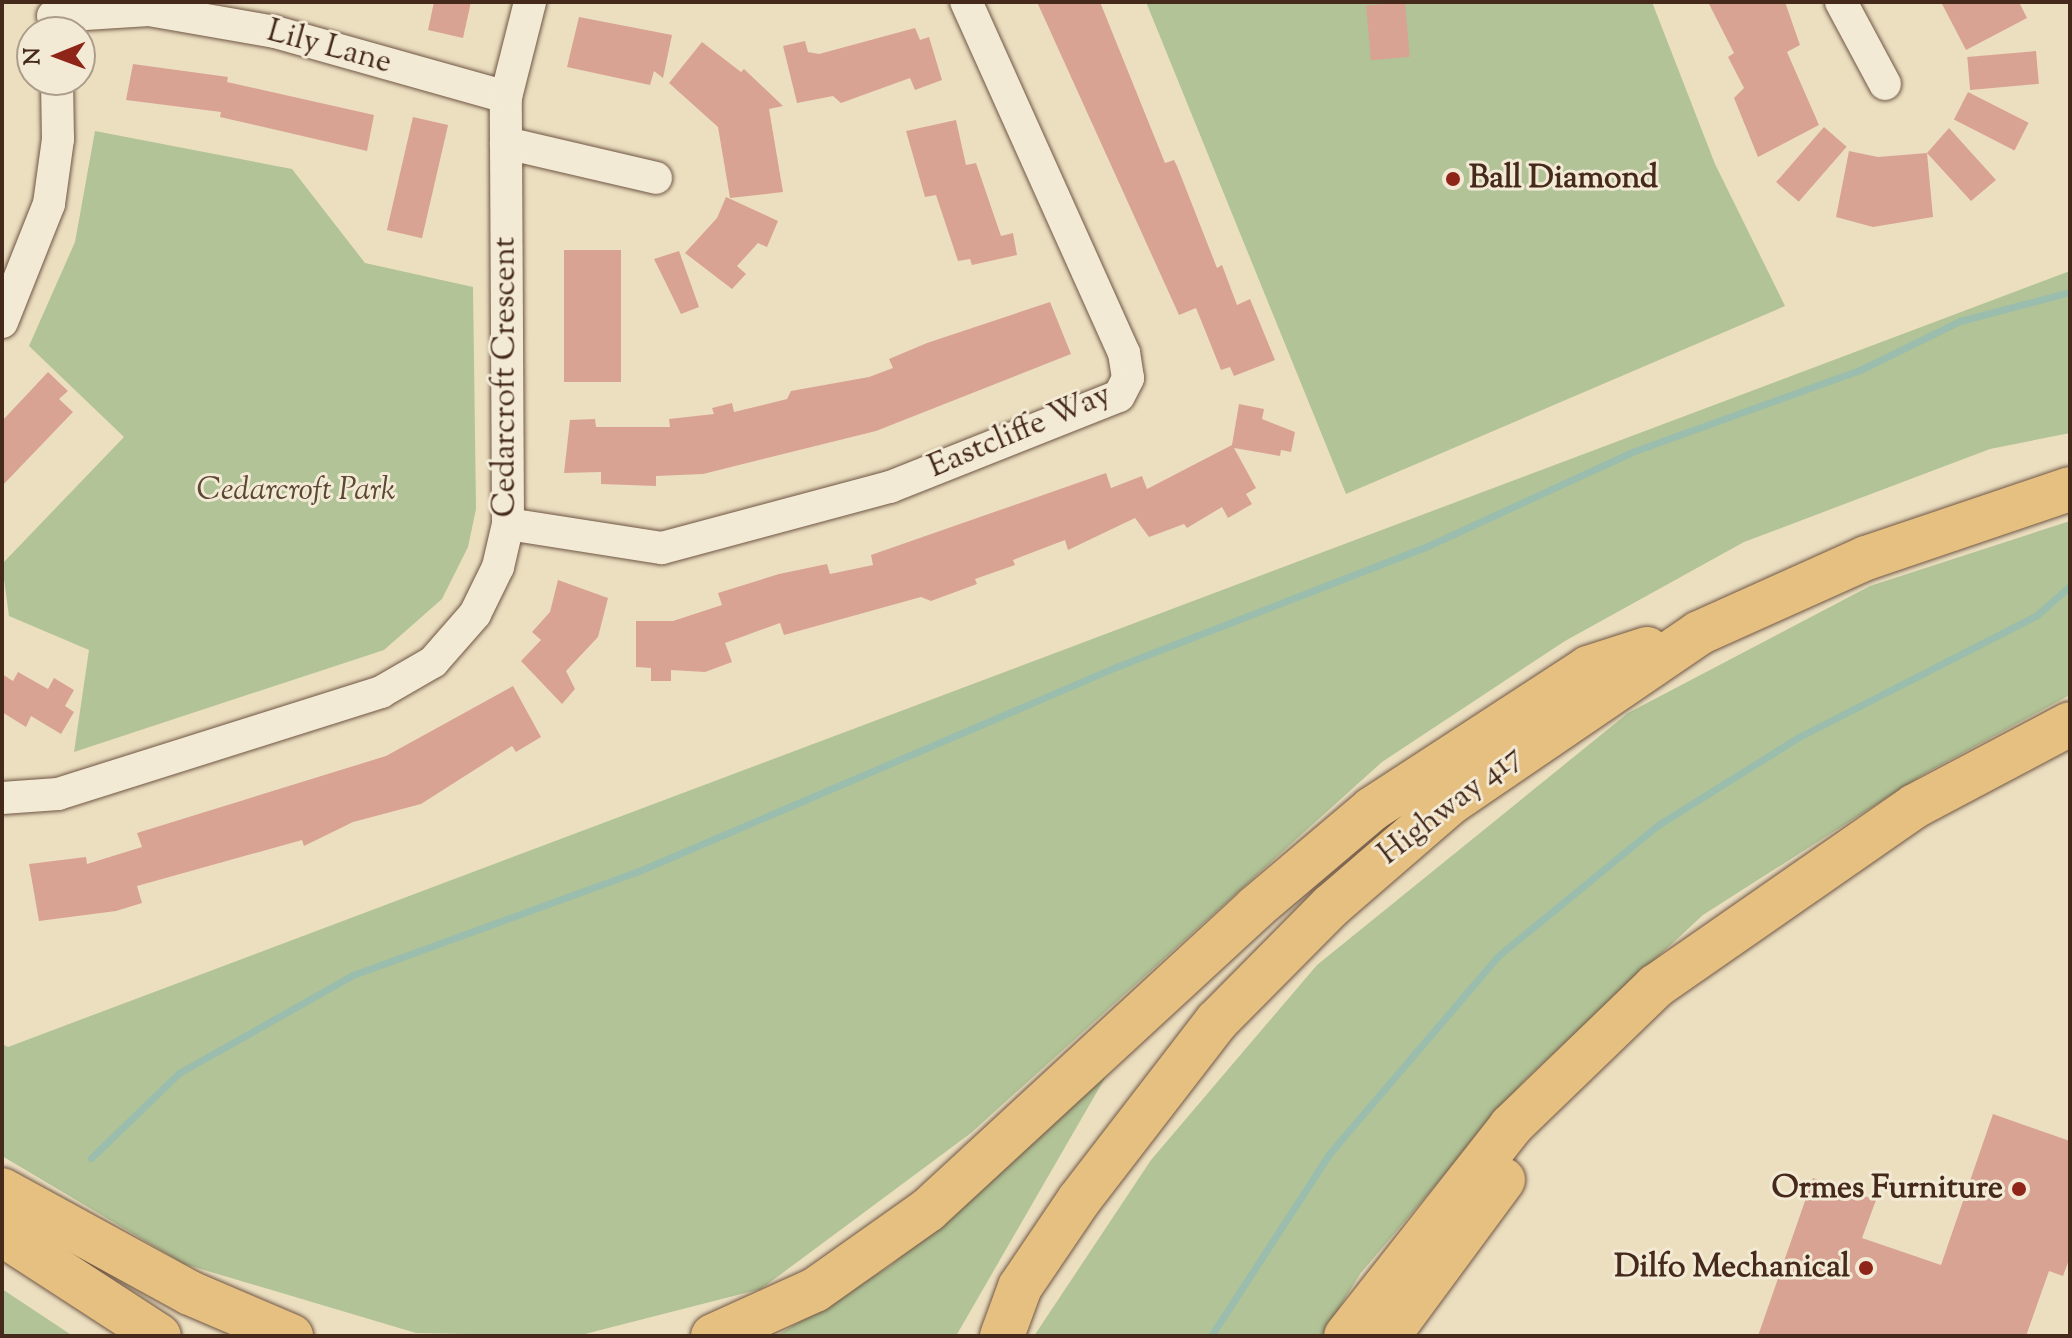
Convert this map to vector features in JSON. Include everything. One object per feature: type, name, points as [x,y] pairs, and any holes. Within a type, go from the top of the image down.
[{"type":"highway","name":"Highway 417","points":[[1002,1336],[1020,1287],[1162,1089],[1217,1021],[1383,858],[1515,754],[1699,633],[1866,558],[2070,489]]},
{"type":"highway","points":[[713,1336],[815,1290],[928,1210],[1283,882],[1372,809],[1588,668],[1699,633]]},
{"type":"highway","points":[[1346,1336],[1432,1218],[1555,1079],[1656,986],[1743,919],[1927,799],[2070,724]]},
{"type":"highway","points":[[1388,1336],[1430,1272],[1537,1140],[1743,919]]},
{"type":"highway","points":[[2,1190],[190,1293],[291,1336]]},
{"type":"highway","points":[[2,1234],[159,1336]]},
{"type":"highway","points":[[979,1336],[991,1314],[1020,1287]]},
{"type":"street","name":"Cedarcroft Crescent","points":[[2,798],[58,794],[381,692],[433,662],[475,614],[498,567],[508,524],[506,97],[530,2]]},
{"type":"street","name":"Eastcliffe Way","points":[[508,524],[662,548],[890,487],[1119,396],[1128,378],[1124,353],[966,2]]},
{"type":"street","points":[[1841,2],[1885,84]]},
{"type":"street","name":"Lily Lane","points":[[67,16],[149,10],[275,32],[506,97]]},
{"type":"street","points":[[2,322],[9,288],[49,204],[58,139],[57,96]]},
{"type":"street","points":[[506,143],[656,178]]},
{"type":"green space","points":[[1146,2],[1652,2],[1715,164],[1785,306],[1346,494]]},
{"type":"green space","name":"Cedarcroft Park","points":[[95,131],[292,169],[365,263],[473,287],[476,509],[468,547],[442,599],[384,650],[74,752],[89,650],[9,616],[2,564],[124,437],[29,346],[75,242]]},
{"type":"green space","points":[[2070,271],[2070,433],[1990,449],[1744,542],[1565,641],[1382,762],[971,1133],[761,1289],[577,1336],[416,1333],[184,1264],[2,1156],[2,1044],[8,1047]]},
{"type":"green space","points":[[2070,521],[2070,695],[1924,774],[1703,915],[1525,1080],[1360,1274],[1322,1336],[1034,1336],[1151,1160],[1317,965],[1628,713],[1870,586]]},
{"type":"green space","points":[[1109,1071],[956,1336],[776,1336],[890,1266]]},
{"type":"green space","points":[[2,1289],[73,1336],[2,1336]]},
{"type":"building","points":[[434,2],[471,2],[463,38],[428,30]]},
{"type":"building","points":[[1037,2],[1100,2],[1165,163],[1174,160],[1217,268],[1222,265],[1237,305],[1250,299],[1275,360],[1234,376],[1230,367],[1221,370],[1196,308],[1179,315]]},
{"type":"building","points":[[1405,2],[1410,57],[1371,60],[1366,5]]},
{"type":"building","points":[[1708,2],[1785,2],[1800,45],[1787,52],[1819,125],[1758,157],[1734,98],[1744,88],[1728,57],[1734,53]]},
{"type":"building","points":[[1941,2],[2019,2],[2027,18],[1966,50]]},
{"type":"building","points":[[579,17],[672,35],[663,78],[654,71],[650,85],[567,67]]},
{"type":"building","points":[[915,28],[920,40],[929,37],[942,80],[915,90],[910,78],[841,103],[833,96],[797,103],[783,46],[805,41],[808,52],[819,54]]},
{"type":"building","points":[[702,42],[741,72],[744,69],[783,106],[769,109],[783,192],[730,198],[718,127],[669,83]]},
{"type":"building","points":[[2036,51],[2039,84],[1970,90],[1967,57]]},
{"type":"building","points":[[133,64],[228,77],[227,82],[374,115],[367,151],[220,117],[221,112],[126,100]]},
{"type":"building","points":[[1968,92],[2029,123],[2015,150],[1954,120]]},
{"type":"building","points":[[413,117],[448,125],[422,238],[387,230]]},
{"type":"building","points":[[956,120],[966,165],[976,163],[1001,236],[1013,233],[1017,255],[972,265],[970,259],[958,261],[936,195],[925,197],[906,131]]},
{"type":"building","points":[[1824,127],[1847,147],[1799,202],[1776,182]]},
{"type":"building","points":[[1949,128],[1996,180],[1971,201],[1927,153]]},
{"type":"building","points":[[1849,151],[1878,157],[1927,153],[1933,217],[1873,227],[1836,217]]},
{"type":"building","points":[[726,197],[778,221],[767,247],[758,243],[737,266],[746,274],[732,289],[685,253],[717,218]]},
{"type":"building","points":[[564,250],[621,250],[621,382],[564,382]]},
{"type":"building","points":[[679,251],[699,307],[681,314],[654,259]]},
{"type":"building","points":[[1050,302],[1071,354],[876,431],[703,474],[656,476],[656,486],[601,484],[601,472],[564,473],[570,420],[595,419],[596,427],[670,427],[669,419],[714,414],[712,408],[732,403],[734,412],[787,399],[791,391],[869,377],[893,368],[889,359],[927,343]]},
{"type":"building","points":[[48,372],[68,391],[59,399],[73,412],[2,486],[2,421]]},
{"type":"building","points":[[1239,404],[1264,409],[1262,419],[1295,432],[1291,452],[1281,450],[1280,456],[1234,448],[1256,488],[1246,494],[1252,504],[1228,518],[1222,507],[1187,528],[1184,524],[1149,537],[1135,518],[1068,550],[1065,540],[1013,560],[1015,565],[975,579],[977,584],[931,601],[921,597],[784,635],[780,623],[725,643],[732,662],[705,672],[671,670],[671,681],[651,681],[651,668],[636,667],[636,621],[673,621],[722,605],[718,593],[779,574],[827,564],[830,574],[873,565],[871,555],[1106,473],[1111,488],[1142,476],[1147,489],[1232,445]]},
{"type":"building","points":[[558,580],[608,598],[598,637],[566,671],[575,689],[562,704],[521,661],[541,640],[532,632],[550,612]]},
{"type":"building","points":[[18,672],[48,689],[54,678],[74,690],[65,706],[74,712],[61,734],[31,716],[26,727],[2,712],[2,674],[13,681]]},
{"type":"building","points":[[513,686],[541,737],[516,752],[512,746],[421,804],[353,822],[304,846],[302,840],[137,886],[142,903],[116,911],[39,921],[29,864],[86,857],[87,864],[142,847],[137,833],[386,756]]},
{"type":"building","points":[[1993,1114],[2070,1141],[2070,1257],[2063,1276],[2049,1271],[2026,1336],[1758,1336],[1813,1178],[1876,1200],[1862,1238],[1941,1265]]},
{"type":"waterway","points":[[91,1158],[179,1073],[353,975],[639,871],[1116,667],[1430,545],[1632,452],[1860,370],[1960,321],[2070,292]]},
{"type":"waterway","points":[[1211,1336],[1329,1154],[1498,956],[1658,825],[1797,738],[2037,615],[2070,586]]},
{"type":"place","name":"Ball Diamond","points":[[1453,179]]},
{"type":"place","name":"Ormes Furniture","points":[[2019,1189]]},
{"type":"place","name":"Dilfo Mechanical","points":[[1866,1268]]}]
